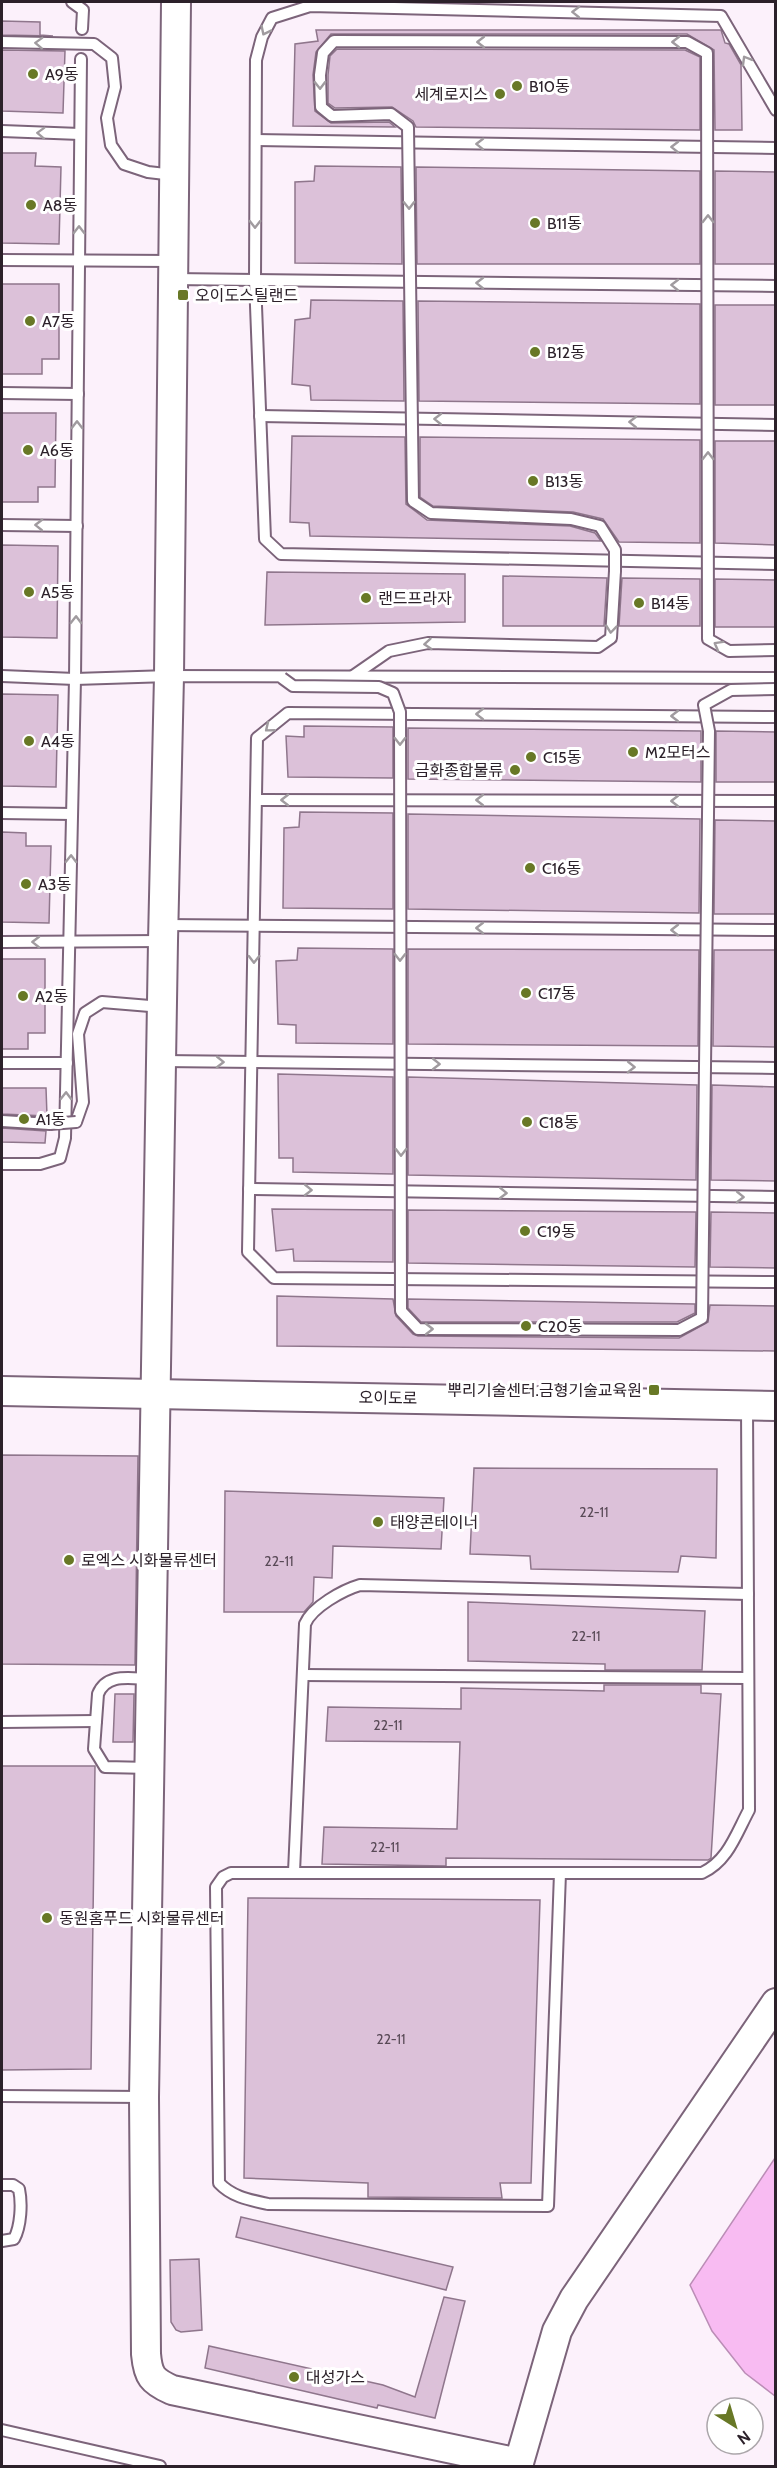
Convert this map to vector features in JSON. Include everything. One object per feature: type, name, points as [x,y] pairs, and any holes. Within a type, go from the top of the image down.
[{"type":"street","points":[[176,2],[170,676],[163,933],[144,2097],[148,2371],[157,2383],[172,2390],[518,2465],[557,2331],[574,2299],[776,2003]]},
{"type":"street","name":"오이도로","points":[[2,1391],[776,1406]]},
{"type":"lane","points":[[72,2],[83,10],[82,29]]},
{"type":"lane","points":[[776,110],[721,16],[310,6],[272,18],[262,37],[256,60],[255,280],[265,538],[280,554],[776,564]]},
{"type":"lane","points":[[350,678],[389,651],[428,643],[598,647],[611,639],[615,550],[600,526],[571,519],[431,513],[413,501],[408,127],[391,114],[332,116],[321,107],[320,75],[323,53],[334,41],[687,42],[707,53],[708,639],[729,651],[776,650]]},
{"type":"lane","points":[[2,42],[94,44],[112,58],[114,87],[107,118],[111,145],[124,164],[148,172],[174,175]]},
{"type":"lane","points":[[2,1164],[40,1164],[60,1158],[65,1138],[75,679],[80,64]]},
{"type":"lane","points":[[2,131],[80,134]]},
{"type":"lane","points":[[255,141],[776,148]]},
{"type":"lane","points":[[2,260],[79,261],[255,280],[776,286]]},
{"type":"lane","points":[[2,393],[78,394]]},
{"type":"lane","points":[[260,416],[776,425]]},
{"type":"lane","points":[[2,525],[77,526]]},
{"type":"lane","points":[[2,676],[75,679],[170,676],[776,678]]},
{"type":"lane","points":[[282,678],[293,686],[379,687],[393,693],[400,712],[401,1311],[418,1329],[679,1330],[702,1318],[709,731],[704,705],[731,690],[776,689]]},
{"type":"lane","points":[[776,717],[288,713],[257,738],[248,1252],[274,1278],[776,1282]]},
{"type":"lane","points":[[256,800],[776,801]]},
{"type":"lane","points":[[2,813],[72,814]]},
{"type":"lane","points":[[2,942],[70,943],[255,926],[776,930]]},
{"type":"lane","points":[[2,1121],[48,1124],[76,1122],[83,1102],[78,1034],[85,1013],[102,1002],[162,1008]]},
{"type":"lane","points":[[161,1061],[776,1068]]},
{"type":"lane","points":[[2,1063],[67,1063]]},
{"type":"lane","points":[[249,1189],[776,1197]]},
{"type":"lane","points":[[560,1873],[548,2206],[268,2204],[227,2191],[219,2182],[216,1887],[223,1876],[231,1873],[294,1872],[702,1873],[716,1866],[723,1858],[749,1810],[747,1405]]},
{"type":"lane","points":[[294,1872],[305,1624],[307,1618],[348,1588],[360,1585],[748,1594]]},
{"type":"lane","points":[[303,1675],[748,1678]]},
{"type":"lane","points":[[150,1768],[105,1767],[94,1749],[98,1694],[106,1682],[112,1678],[152,1679]]},
{"type":"lane","points":[[2,1722],[96,1721]]},
{"type":"lane","points":[[2,2097],[144,2097]]},
{"type":"lane","points":[[2,2185],[13,2185],[19,2189],[21,2197],[17,2233],[14,2239],[2,2241]]},
{"type":"lane","points":[[2,2430],[160,2466]]},
{"type":"shaded area","points":[[775,2158],[775,2396],[745,2373],[712,2331],[690,2285]]},
{"type":"building","points":[[2,21],[40,22],[40,35],[53,36],[2,35]]},
{"type":"building","points":[[316,30],[721,30],[725,43],[729,44],[741,65],[742,130],[715,130],[714,50],[687,34],[331,34],[316,52],[313,75],[315,111],[331,123],[389,122],[395,127],[293,126],[295,44],[318,41]]},
{"type":"building","name":"B10동","points":[[337,49],[685,50],[700,57],[700,130],[416,127],[413,121],[392,107],[335,108],[328,103],[330,56]]},
{"type":"building","name":"A9동","points":[[2,50],[65,51],[63,113],[2,111]]},
{"type":"building","name":"A8동","points":[[2,153],[36,153],[35,166],[61,167],[59,244],[2,243]]},
{"type":"building","points":[[315,166],[401,167],[402,264],[295,263],[295,182],[314,181]]},
{"type":"building","points":[[416,167],[700,171],[700,264],[417,264]]},
{"type":"building","points":[[715,171],[776,172],[776,264],[715,264]]},
{"type":"building","name":"A7동","points":[[2,284],[59,284],[59,359],[42,359],[42,374],[2,374]]},
{"type":"building","points":[[311,300],[403,301],[404,401],[311,400],[310,386],[292,384],[295,320],[310,318]]},
{"type":"building","points":[[418,301],[700,304],[700,404],[419,401]]},
{"type":"building","points":[[715,305],[776,305],[776,405],[715,405]]},
{"type":"building","name":"A6동","points":[[2,413],[56,413],[55,487],[38,487],[38,502],[2,502]]},
{"type":"building","points":[[292,436],[405,437],[406,504],[427,520],[570,526],[595,533],[601,541],[310,536],[309,523],[290,522]]},
{"type":"building","points":[[420,437],[700,440],[700,543],[619,542],[603,519],[573,512],[433,506],[420,497]]},
{"type":"building","points":[[715,441],[776,441],[776,545],[715,543]]},
{"type":"building","name":"A5동","points":[[2,545],[58,546],[57,638],[2,637]]},
{"type":"building","name":"랜드프라자","points":[[267,572],[465,574],[465,622],[265,625]]},
{"type":"building","points":[[503,576],[607,578],[604,626],[503,626]]},
{"type":"building","points":[[622,578],[700,579],[700,626],[619,626]]},
{"type":"building","points":[[715,579],[776,580],[776,627],[715,627]]},
{"type":"building","name":"A4동","points":[[2,694],[58,695],[56,787],[2,786]]},
{"type":"building","points":[[304,726],[393,727],[393,778],[288,777],[286,736],[304,737]]},
{"type":"building","points":[[408,728],[701,731],[701,782],[408,779]]},
{"type":"building","points":[[716,731],[776,732],[776,782],[716,782]]},
{"type":"building","points":[[300,812],[393,813],[393,909],[283,908],[284,828],[299,827]]},
{"type":"building","points":[[408,814],[700,819],[699,913],[408,909]]},
{"type":"building","points":[[715,820],[776,821],[776,914],[714,914]]},
{"type":"building","name":"A3동","points":[[2,832],[26,833],[26,846],[51,846],[49,923],[2,922]]},
{"type":"building","points":[[298,948],[393,949],[393,1044],[296,1043],[296,1025],[278,1024],[276,961],[297,960]]},
{"type":"building","points":[[408,949],[699,950],[698,1046],[408,1044]]},
{"type":"building","points":[[714,950],[776,950],[776,1047],[713,1046]]},
{"type":"building","name":"A2동","points":[[2,959],[45,959],[45,1033],[28,1033],[28,1049],[2,1049]]},
{"type":"building","points":[[278,1074],[393,1077],[393,1174],[293,1172],[293,1158],[279,1158]]},
{"type":"building","points":[[408,1077],[697,1085],[696,1180],[408,1175]]},
{"type":"building","points":[[712,1085],[776,1087],[776,1181],[711,1180]]},
{"type":"building","points":[[2,1088],[46,1088],[47,1116],[2,1114]]},
{"type":"building","points":[[2,1128],[46,1131],[45,1143],[2,1142]]},
{"type":"building","points":[[272,1209],[393,1210],[393,1262],[294,1261],[293,1249],[276,1251]]},
{"type":"building","points":[[408,1210],[696,1212],[695,1267],[408,1263]]},
{"type":"building","points":[[711,1212],[776,1213],[776,1268],[710,1267]]},
{"type":"building","points":[[277,1296],[393,1299],[396,1316],[413,1334],[418,1336],[679,1338],[708,1322],[710,1305],[776,1306],[776,1351],[277,1346]]},
{"type":"building","points":[[408,1299],[695,1304],[695,1313],[677,1322],[421,1322],[408,1308]]},
{"type":"building","name":"로엑스 시화물류센터","points":[[2,1455],[138,1456],[135,1665],[2,1664]]},
{"type":"building","points":[[474,1468],[717,1469],[716,1558],[681,1556],[678,1572],[531,1569],[530,1556],[470,1554]]},
{"type":"building","points":[[225,1491],[444,1498],[441,1549],[333,1546],[332,1578],[314,1577],[313,1602],[304,1612],[224,1612]]},
{"type":"building","points":[[468,1602],[705,1611],[702,1670],[605,1670],[605,1664],[468,1661]]},
{"type":"building","points":[[604,1685],[701,1685],[701,1693],[721,1694],[711,1858],[708,1860],[446,1858],[446,1866],[322,1864],[324,1827],[457,1829],[460,1742],[326,1741],[328,1707],[461,1709],[461,1688],[604,1691]]},
{"type":"building","points":[[115,1694],[134,1694],[133,1742],[113,1742]]},
{"type":"building","name":"동원홈푸드 시화물류센터","points":[[2,1766],[95,1766],[91,2069],[2,2070]]},
{"type":"building","points":[[248,1898],[540,1900],[531,2183],[500,2183],[502,2198],[368,2197],[368,2183],[244,2178]]},
{"type":"building","points":[[241,2217],[453,2267],[446,2290],[236,2237]]},
{"type":"building","points":[[199,2259],[202,2330],[181,2332],[176,2330],[171,2322],[170,2260]]},
{"type":"building","points":[[444,2297],[465,2301],[435,2418],[378,2405],[377,2408],[205,2368],[209,2346],[383,2385],[415,2397]]},
{"type":"place","name":"A9동","points":[[33,74]]},
{"type":"place","name":"B10동","points":[[517,86]]},
{"type":"place","name":"세계로지스","points":[[500,94]]},
{"type":"place","name":"A8동","points":[[31,205]]},
{"type":"place","name":"B11동","points":[[535,223]]},
{"type":"place","name":"오이도스틸랜드","points":[[183,295]]},
{"type":"place","name":"A7동","points":[[30,321]]},
{"type":"place","name":"B12동","points":[[535,352]]},
{"type":"place","name":"A6동","points":[[28,450]]},
{"type":"place","name":"B13동","points":[[533,481]]},
{"type":"place","name":"A5동","points":[[29,592]]},
{"type":"place","name":"랜드프라자","points":[[366,598]]},
{"type":"place","name":"B14동","points":[[639,603]]},
{"type":"place","name":"A4동","points":[[29,741]]},
{"type":"place","name":"M2모터스","points":[[633,752]]},
{"type":"place","name":"C15동","points":[[531,757]]},
{"type":"place","name":"금화종합물류","points":[[515,770]]},
{"type":"place","name":"C16동","points":[[530,868]]},
{"type":"place","name":"A3동","points":[[26,884]]},
{"type":"place","name":"C17동","points":[[526,993]]},
{"type":"place","name":"A2동","points":[[23,996]]},
{"type":"place","name":"A1동","points":[[24,1119]]},
{"type":"place","name":"C18동","points":[[527,1122]]},
{"type":"place","name":"C19동","points":[[525,1231]]},
{"type":"place","name":"C20동","points":[[526,1326]]},
{"type":"place","name":"뿌리기술센터.금형기술교육원","points":[[654,1390]]},
{"type":"place","name":"태양콘테이너","points":[[378,1522]]},
{"type":"place","name":"로엑스 시화물류센터","points":[[69,1560]]},
{"type":"place","name":"동원홈푸드 시화물류센터","points":[[47,1918]]},
{"type":"place","name":"대성가스","points":[[294,2377]]}]
